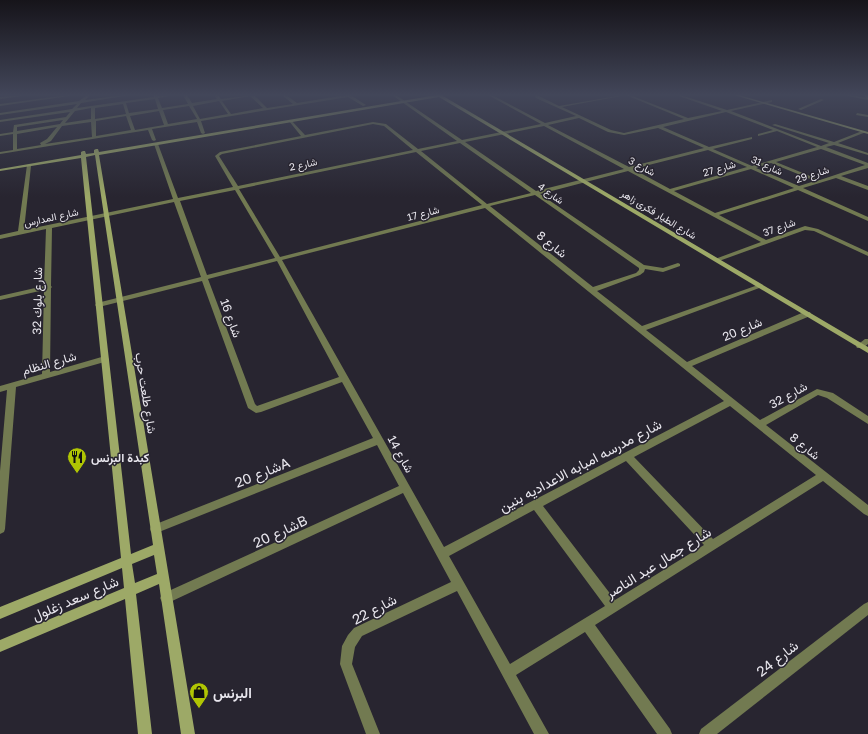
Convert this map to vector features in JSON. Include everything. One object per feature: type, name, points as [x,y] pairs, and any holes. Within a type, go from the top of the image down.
[{"type":"street","points":[[15,129],[15,150]]},
{"type":"street","points":[[0,135],[40,129]]},
{"type":"street","points":[[39,146],[49,140],[58,129]]},
{"type":"street","points":[[94,129],[94,137]]},
{"type":"street","points":[[0,153],[143,129]]},
{"type":"street","name":"شارع 16","points":[[150,129],[251,406],[261,410],[344,378]]},
{"type":"street","points":[[155,142],[219,129]]},
{"type":"street","points":[[0,166],[238,129]]},
{"type":"street","points":[[298,129],[304,136]]},
{"type":"street","name":"شارع 8","points":[[236,187],[217,156],[220,153],[342,129]]},
{"type":"street","name":"شارع 8","points":[[390,129],[868,511]]},
{"type":"street","name":"شارع 4","points":[[443,129],[642,267]]},
{"type":"street","name":"شارع الطيار فكرى زاهر","points":[[497,129],[868,350]]},
{"type":"street","name":"شارع 2","points":[[106,214],[520,129]]},
{"type":"street","name":"شارع 3","points":[[554,129],[765,242]]},
{"type":"street","points":[[606,129],[614,133],[628,134],[650,129]]},
{"type":"street","name":"شارع 31","points":[[665,129],[868,219]]},
{"type":"street","points":[[791,129],[868,154]]},
{"type":"street","points":[[760,135],[777,130],[868,165]]},
{"type":"street","name":"شارع 27","points":[[670,191],[773,162],[835,143],[867,131]]},
{"type":"street","name":"شارع 17","points":[[99,305],[750,138]]},
{"type":"street","name":"شارع طلعت حرب","points":[[96,152],[188,734]]},
{"type":"street","points":[[0,170],[28,166],[83,154]]},
{"type":"street","points":[[83,154],[145,734]]},
{"type":"street","points":[[773,162],[819,181]]},
{"type":"street","name":"شارع 29","points":[[715,215],[868,165]]},
{"type":"street","points":[[21,232],[28,166]]},
{"type":"street","points":[[836,176],[868,188]]},
{"type":"street","name":"شارع 14","points":[[236,187],[279,260],[542,734]]},
{"type":"street","name":"شارع المدارس","points":[[0,237],[106,214]]},
{"type":"street","name":"شارع بلوك 32","points":[[46,376],[49,288],[49,226]]},
{"type":"street","name":"شارع 37","points":[[717,260],[801,229],[810,228],[868,254]]},
{"type":"street","points":[[592,290],[638,274],[642,271],[642,267],[663,270],[678,265]]},
{"type":"street","points":[[641,329],[760,286]]},
{"type":"street","points":[[0,298],[49,288]]},
{"type":"street","name":"شارع 20","points":[[687,365],[807,314]]},
{"type":"street","points":[[860,346],[868,341]]},
{"type":"street","name":"شارع النظام","points":[[0,389],[105,359]]},
{"type":"street","points":[[0,529],[12,386]]},
{"type":"street","name":"شارع 32","points":[[760,424],[817,392],[830,395],[868,421]]},
{"type":"street","name":"شارع مدرسه امبابه الاعداديه بنين","points":[[442,554],[731,401]]},
{"type":"street","name":"شارع 20A","points":[[155,529],[379,440]]},
{"type":"street","points":[[627,456],[712,546]]},
{"type":"street","name":"شارع جمال عبد الناصر","points":[[508,673],[824,475]]},
{"type":"street","name":"شارع 20B","points":[[166,598],[405,488]]},
{"type":"street","points":[[536,505],[613,607]]},
{"type":"street","name":"شارع سعد زغلول","points":[[0,613],[158,548]]},
{"type":"street","name":"شارع سعد زغلول","points":[[0,646],[163,577]]},
{"type":"street","name":"شارع 22","points":[[373,734],[346,664],[346,652],[351,641],[358,632],[459,584]]},
{"type":"street","name":"شارع 24","points":[[706,734],[868,608]]},
{"type":"street","points":[[587,624],[665,734]]},
{"type":"place","name":"كبدة البرنس","points":[[77,474]]},
{"type":"place","name":"البرنس","points":[[199,709]]}]
